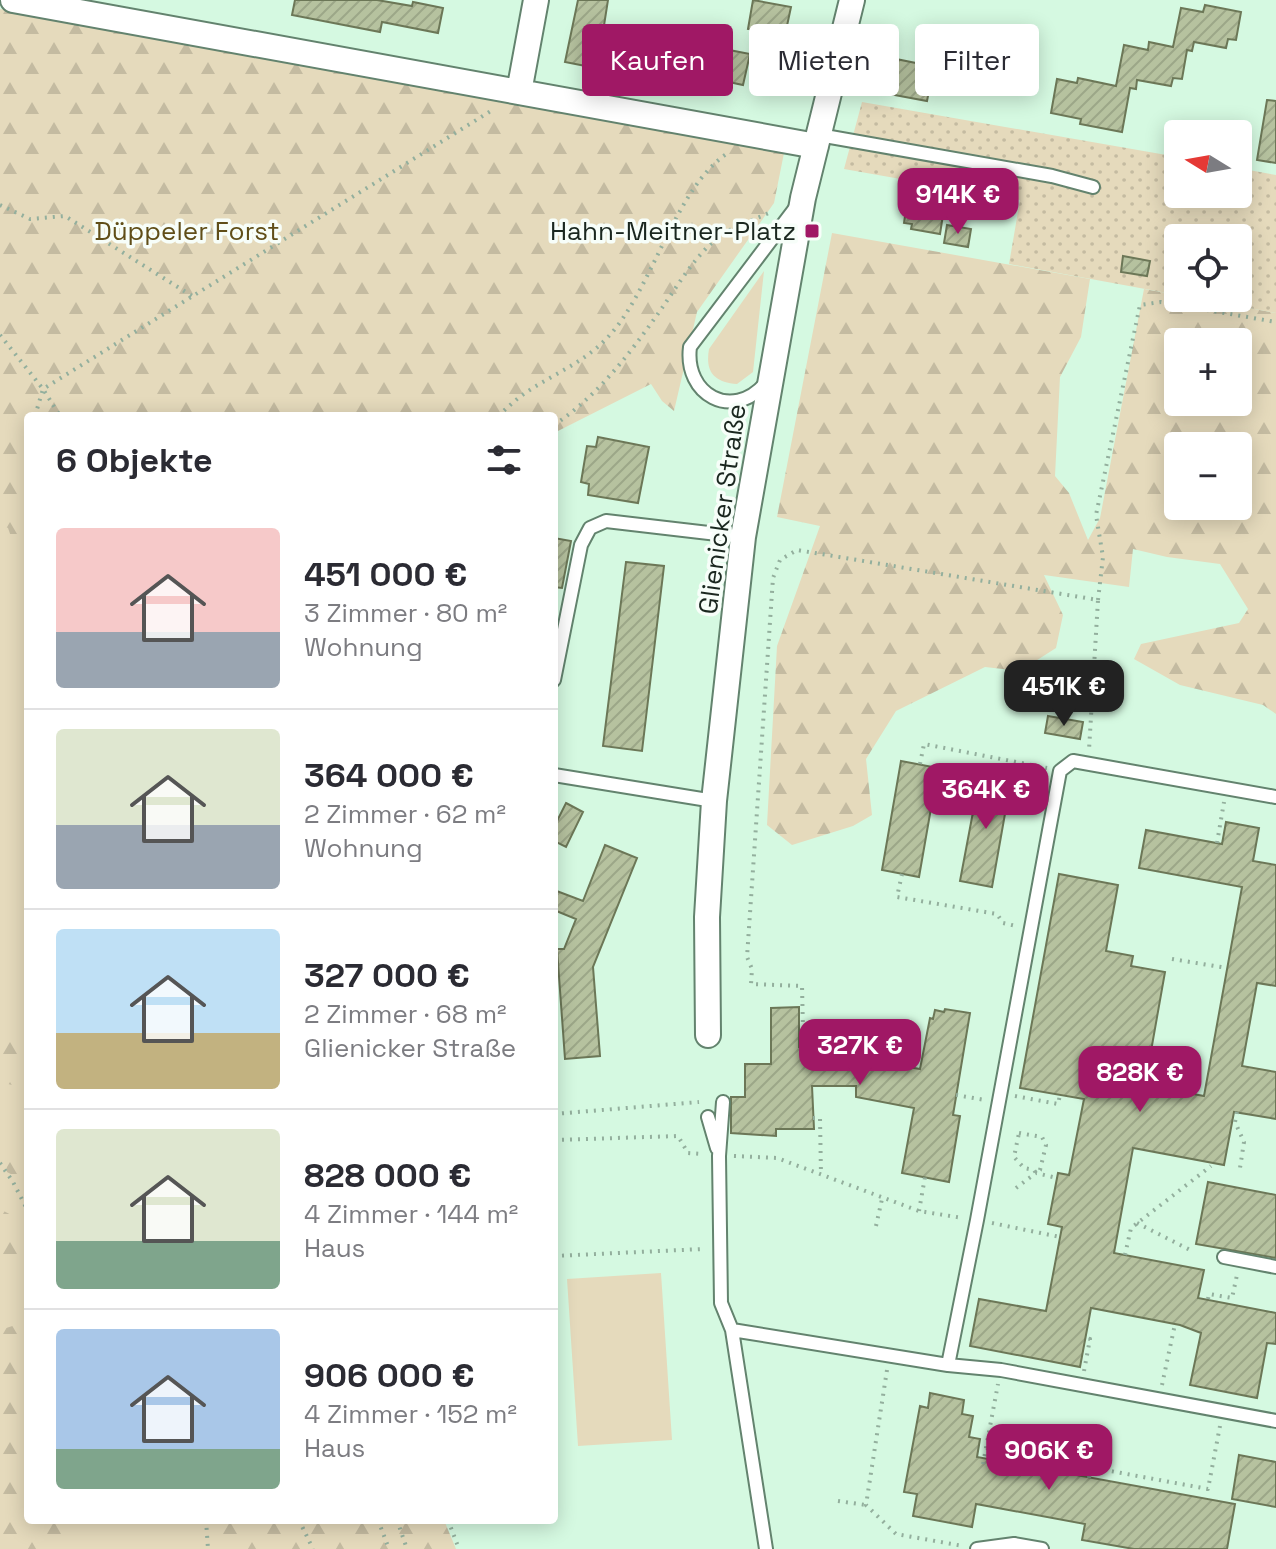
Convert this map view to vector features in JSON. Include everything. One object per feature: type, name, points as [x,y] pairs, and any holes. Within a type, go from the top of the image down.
[{"type":"street","points":[[13,0],[140,11],[519,92],[817,140]]},
{"type":"street","points":[[519,92],[536,0]]},
{"type":"street","name":"Glienicker Straße","points":[[708,1035],[707,917],[714,801],[743,537],[803,198],[852,0]]},
{"type":"lane","points":[[817,140],[1052,176],[1093,187]]},
{"type":"lane","points":[[771,374],[755,394],[743,400],[721,400],[703,390],[695,380],[690,368],[690,347],[803,198]]},
{"type":"lane","points":[[558,660],[581,545],[590,528],[606,521],[743,537]]},
{"type":"lane","points":[[948,1365],[1060,771],[1073,761],[1276,797]]},
{"type":"lane","points":[[558,776],[714,801]]},
{"type":"lane","points":[[723,1102],[719,1156],[721,1303],[732,1330],[766,1549]]},
{"type":"lane","points":[[708,1117],[719,1156]]},
{"type":"lane","points":[[1224,1257],[1276,1267]]},
{"type":"lane","points":[[732,1330],[948,1365],[1001,1370],[1276,1421]]},
{"type":"lane","points":[[977,1549],[1014,1544],[1042,1549]]},
{"type":"path","points":[[36,412],[43,389],[466,128]]},
{"type":"path","points":[[503,412],[523,395],[580,362],[609,336],[636,296],[693,192],[715,162]]},
{"type":"path","points":[[558,422],[577,410],[612,374],[711,244],[726,233],[803,198]]},
{"type":"path","points":[[0,205],[30,219],[65,216],[192,296]]},
{"type":"path","points":[[1088,764],[1103,557],[1096,515],[1140,305],[1161,302],[1276,322]]},
{"type":"path","points":[[0,335],[57,412]]},
{"type":"path","points":[[803,1030],[802,986],[751,984],[752,969],[747,957],[773,578],[780,560],[797,550],[1098,600]]},
{"type":"path","points":[[920,764],[924,744],[1060,771]]},
{"type":"path","points":[[1217,843],[1227,788]]},
{"type":"path","points":[[902,874],[897,897],[997,914],[1003,923],[1031,929]]},
{"type":"path","points":[[1172,959],[1227,968]]},
{"type":"path","points":[[956,1095],[1058,1104],[1060,1095]]},
{"type":"path","points":[[558,1114],[706,1102]]},
{"type":"path","points":[[1237,1112],[1235,1122],[1244,1142],[1240,1168]]},
{"type":"path","points":[[813,1118],[820,1118],[821,1175]]},
{"type":"path","points":[[1016,1188],[1036,1173],[1040,1170],[1046,1145],[1042,1137],[1019,1133],[1014,1157],[1024,1168],[1036,1173],[1057,1178]]},
{"type":"path","points":[[558,1140],[678,1136],[688,1153],[777,1158],[919,1211],[1060,1237]]},
{"type":"path","points":[[0,1163],[24,1203]]},
{"type":"path","points":[[1125,1255],[1131,1228],[1211,1166]]},
{"type":"path","points":[[919,1211],[925,1177]]},
{"type":"path","points":[[876,1226],[882,1199]]},
{"type":"path","points":[[1137,1223],[1194,1252]]},
{"type":"path","points":[[558,1256],[720,1248]]},
{"type":"path","points":[[1208,1299],[1209,1294],[1232,1298],[1239,1260]]},
{"type":"path","points":[[1160,1400],[1175,1324]]},
{"type":"path","points":[[1082,1385],[1090,1339],[1085,1338]]},
{"type":"path","points":[[866,1505],[889,1354]]},
{"type":"path","points":[[983,1464],[1001,1370]]},
{"type":"path","points":[[986,1448],[1208,1489],[1222,1411]]},
{"type":"path","points":[[1089,1478],[1090,1467]]},
{"type":"path","points":[[838,1501],[866,1505],[896,1534],[977,1549]]},
{"type":"path","points":[[206,1524],[208,1549]]},
{"type":"path","points":[[301,1524],[313,1549]]},
{"type":"path","points":[[380,1524],[389,1549]]},
{"type":"path","points":[[398,1524],[407,1549]]},
{"type":"path","points":[[450,1524],[459,1549]]},
{"type":"green space","name":"Düppeler Forst","points":[[0,9],[784,153],[774,203],[697,312],[674,411],[662,401],[651,384],[558,431],[558,412],[24,412],[24,574],[8,528],[0,524]]},
{"type":"green space","points":[[862,102],[1164,155],[1164,208],[1252,208],[1252,171],[1276,175],[1276,313],[1252,309],[1252,224],[1164,224],[1164,292],[1009,264],[1020,200],[844,169]]},
{"type":"green space","points":[[832,233],[1090,279],[1081,337],[1060,377],[1055,476],[1069,493],[1088,540],[1100,518],[1144,289],[1164,293],[1164,312],[1252,312],[1252,309],[1276,313],[1276,714],[1263,705],[1180,685],[1134,659],[1141,644],[1239,623],[1248,609],[1220,564],[1133,549],[1129,587],[1044,575],[1063,615],[1056,648],[1020,671],[985,667],[896,711],[866,759],[872,815],[853,826],[792,845],[767,825],[777,646],[820,526],[777,517]]},
{"type":"green space","points":[[764,271],[753,372],[737,384],[722,381],[710,370],[709,349]]},
{"type":"green space","points":[[0,391],[24,491],[24,1524],[244,1524],[245,1549],[0,1549]]},
{"type":"green space","points":[[0,1020],[16,1030],[24,1042],[24,1078],[12,1085],[0,1082]]},
{"type":"green space","points":[[24,1137],[24,1181],[7,1172],[3,1146]]},
{"type":"green space","points":[[0,1209],[24,1222],[24,1281],[0,1282]]},
{"type":"green space","points":[[661,1273],[672,1440],[578,1446],[567,1279]]},
{"type":"green space","points":[[24,1322],[24,1524],[71,1524],[72,1549],[0,1549],[0,1330]]},
{"type":"green space","points":[[220,1524],[446,1524],[456,1549],[222,1549]]},
{"type":"building","points":[[295,0],[377,0],[443,8],[438,33],[382,22],[380,32],[292,15]]},
{"type":"building","points":[[578,0],[608,0],[604,24],[582,24],[582,65],[565,62]]},
{"type":"building","points":[[753,0],[791,7],[787,24],[749,24],[748,29]]},
{"type":"building","points":[[1205,5],[1241,12],[1236,40],[1228,39],[1226,48],[1194,42],[1192,51],[1187,50],[1182,79],[1173,78],[1171,86],[1137,80],[1136,89],[1130,88],[1122,132],[1080,124],[1081,119],[1051,113],[1057,79],[1077,83],[1078,78],[1116,86],[1124,45],[1148,50],[1149,42],[1173,47],[1181,8],[1203,12]]},
{"type":"building","points":[[733,51],[749,54],[743,85],[733,83]]},
{"type":"building","points":[[899,60],[915,63],[915,96],[928,96],[927,101],[899,96]]},
{"type":"building","points":[[1267,100],[1276,101],[1276,163],[1257,160]]},
{"type":"building","points":[[908,196],[945,202],[940,234],[911,229],[912,224],[904,223]]},
{"type":"building","points":[[947,225],[971,229],[968,247],[944,243]]},
{"type":"building","points":[[1123,256],[1150,261],[1147,276],[1121,272]]},
{"type":"building","points":[[598,437],[649,447],[638,503],[588,495],[589,484],[581,482],[587,446],[596,447]]},
{"type":"building","points":[[558,539],[571,541],[562,588],[558,588]]},
{"type":"building","points":[[626,562],[664,566],[642,751],[603,746]]},
{"type":"building","points":[[1048,716],[1083,722],[1080,739],[1045,733]]},
{"type":"building","points":[[901,761],[938,768],[919,877],[882,870]]},
{"type":"building","points":[[980,775],[1011,780],[992,887],[960,881]]},
{"type":"building","points":[[566,803],[583,812],[566,847],[558,843],[558,819]]},
{"type":"building","points":[[1226,822],[1259,828],[1253,861],[1276,865],[1276,986],[1257,983],[1242,1066],[1276,1072],[1276,1119],[1234,1112],[1224,1165],[1133,1148],[1114,1253],[1204,1270],[1198,1298],[1276,1313],[1276,1344],[1267,1343],[1257,1398],[1190,1385],[1201,1333],[1180,1325],[1091,1308],[1080,1367],[970,1346],[979,1299],[1046,1311],[1062,1227],[1048,1224],[1058,1173],[1069,1175],[1084,1099],[1020,1088],[1059,874],[1118,885],[1106,951],[1133,956],[1131,966],[1165,972],[1145,1085],[1204,1096],[1242,887],[1139,868],[1146,830],[1222,844]]},
{"type":"building","points":[[605,845],[637,858],[593,967],[600,1056],[565,1059],[558,949],[564,949],[576,919],[558,912],[558,892],[583,901]]},
{"type":"building","points":[[799,1007],[799,1047],[870,1046],[870,1060],[920,1069],[930,1018],[933,1019],[935,1010],[970,1013],[953,1115],[960,1116],[949,1182],[902,1173],[914,1108],[856,1097],[856,1086],[812,1086],[814,1129],[776,1129],[776,1136],[731,1133],[731,1097],[745,1097],[745,1064],[771,1064],[771,1008]]},
{"type":"building","points":[[1208,1182],[1276,1195],[1276,1258],[1196,1244]]},
{"type":"building","points":[[930,1393],[964,1400],[962,1414],[973,1416],[969,1437],[980,1439],[977,1457],[1235,1504],[1227,1549],[1134,1549],[1082,1540],[1085,1524],[976,1504],[972,1527],[913,1516],[917,1494],[904,1492],[920,1406],[928,1408]]},
{"type":"building","points":[[1239,1455],[1276,1462],[1276,1507],[1232,1499]]},
{"type":"place","name":"Hahn-Meitner-Platz","points":[[812,231]]}]
